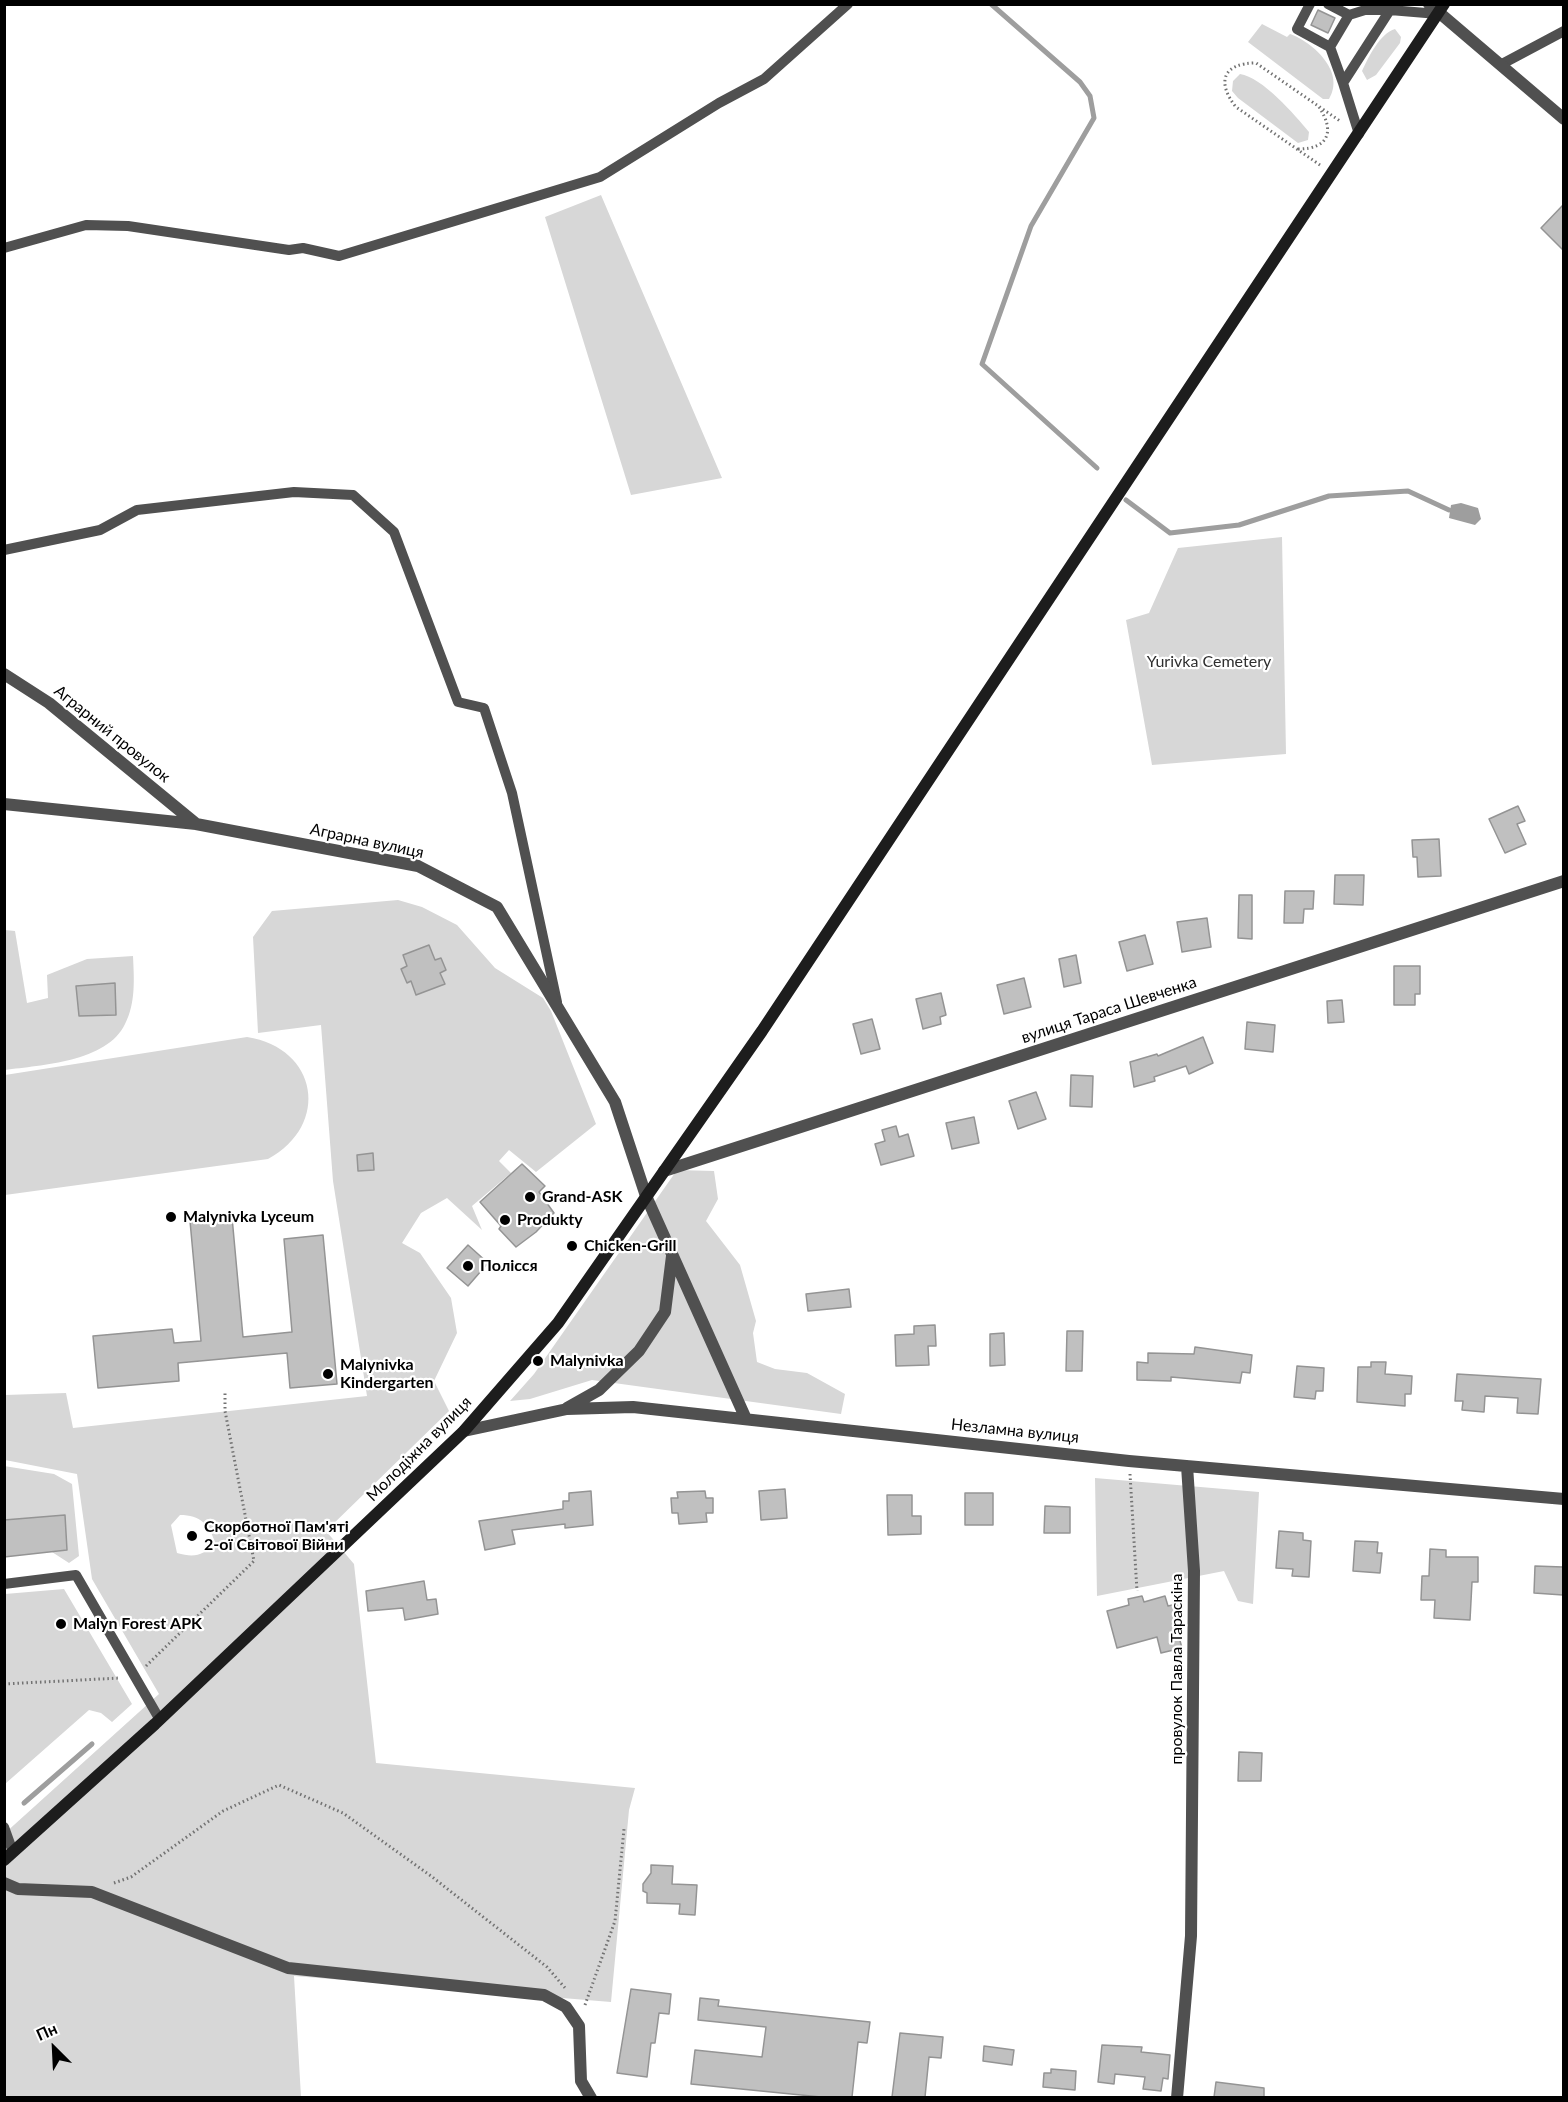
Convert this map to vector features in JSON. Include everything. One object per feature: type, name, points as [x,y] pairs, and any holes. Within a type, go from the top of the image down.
[{"type":"street","points":[[1437,8],[1563,119]]},
{"type":"street","name":"Молодіжна вулиця","points":[[9,1856],[160,1720],[464,1431],[558,1323],[724,1086],[1359,134],[1437,8]]},
{"type":"street","name":"Аграрний провулок","points":[[4,674],[49,704],[196,824]]},
{"type":"street","name":"Аграрна вулиця","points":[[4,804],[196,824],[418,866],[497,907],[615,1102],[646,1196],[746,1419]]},
{"type":"street","name":"вулиця Тараса Шевченка","points":[[664,1171],[1563,881]]},
{"type":"street","points":[[567,1409],[599,1390],[639,1351],[665,1312],[672,1255]]},
{"type":"street","name":"Незламна вулиця","points":[[464,1431],[567,1409],[633,1407],[1129,1461],[1563,1499]]},
{"type":"street","name":"провулок Павла Тараскіна","points":[[1177,2097],[1191,1936],[1192,1874],[1194,1571],[1187,1466]]},
{"type":"street","points":[[4,1883],[18,1889],[92,1892],[288,1968],[544,1995],[566,2007],[579,2026],[581,2081],[591,2097]]},
{"type":"lane","points":[[4,248],[86,225],[128,226],[289,250],[303,248],[339,256],[600,177],[719,103],[764,79],[848,4]]},
{"type":"lane","points":[[1310,4],[1297,29],[1330,47],[1359,134]]},
{"type":"lane","points":[[1328,4],[1348,15]]},
{"type":"lane","points":[[1330,47],[1348,15],[1365,10],[1437,8]]},
{"type":"lane","points":[[1343,83],[1390,10]]},
{"type":"lane","points":[[1502,64],[1563,31]]},
{"type":"lane","points":[[4,550],[100,530],[137,510],[294,492],[353,495],[393,532],[458,702],[484,708],[512,793],[558,1009]]},
{"type":"lane","points":[[4,1584],[76,1575],[160,1720]]},
{"type":"lane","points":[[4,1827],[9,1856]]},
{"type":"path","points":[[1332,174],[1236,107],[1227,96],[1223,84],[1228,72],[1239,63],[1256,63],[1359,134]]},
{"type":"path","points":[[1297,149],[1321,144],[1327,137],[1329,125],[1318,105]]},
{"type":"path","points":[[4,1684],[135,1677],[254,1561],[225,1411],[225,1390]]},
{"type":"path","points":[[1129,1461],[1137,1591]]},
{"type":"path","points":[[92,1892],[131,1876],[223,1811],[279,1785],[344,1813],[431,1876],[538,1960],[569,1992]]},
{"type":"path","points":[[579,2026],[615,1921],[624,1829]]},
{"type":"path","points":[[577,1999],[585,2005]]},
{"type":"green space","points":[[1262,24],[1287,37],[1290,34],[1299,38],[1317,51],[1330,69],[1333,79],[1333,89],[1329,99],[1323,99],[1248,42]]},
{"type":"green space","points":[[1395,29],[1401,37],[1400,43],[1376,75],[1367,80],[1362,71],[1371,53],[1384,35]]},
{"type":"green space","points":[[1240,74],[1258,82],[1278,98],[1309,132],[1308,140],[1298,143],[1238,98],[1232,91],[1233,81]]},
{"type":"green space","points":[[601,195],[722,478],[631,495],[545,217]]},
{"type":"green space","name":"Yurivka Cemetery","points":[[1282,537],[1286,754],[1152,765],[1126,620],[1149,613],[1178,548]]},
{"type":"green space","points":[[398,900],[422,907],[457,925],[495,968],[543,998],[551,1011],[596,1124],[536,1172],[509,1150],[499,1161],[511,1173],[472,1206],[482,1230],[447,1198],[421,1213],[402,1243],[420,1253],[451,1298],[457,1333],[434,1381],[449,1411],[326,1531],[354,1564],[376,1763],[635,1788],[629,1810],[611,2002],[294,1976],[301,2097],[5,2097],[4,1834],[159,1694],[92,1579],[77,1474],[5,1460],[5,1395],[66,1393],[73,1428],[367,1396],[333,1181],[321,1025],[258,1033],[253,937],[272,911]],"holes":[[[180,1515],[187,1515],[203,1522],[215,1543],[198,1555],[177,1553],[171,1525]]]},
{"type":"green space","points":[[5,930],[15,931],[27,1003],[48,998],[47,975],[87,959],[133,956],[134,990],[131,1008],[125,1024],[116,1037],[104,1047],[89,1054],[54,1063],[5,1070]]},
{"type":"green space","points":[[247,1037],[271,1044],[289,1056],[301,1071],[308,1089],[308,1108],[301,1127],[288,1144],[268,1159],[5,1195],[5,1075]]},
{"type":"green space","points":[[677,1170],[714,1171],[718,1199],[706,1221],[740,1265],[756,1321],[753,1333],[757,1362],[775,1369],[807,1373],[845,1394],[841,1414],[592,1380],[530,1399],[510,1401],[534,1374]]},
{"type":"green space","points":[[4,1466],[54,1474],[72,1484],[79,1556],[69,1563],[52,1552],[67,1550],[5,1520]]},
{"type":"green space","points":[[1095,1478],[1259,1492],[1253,1604],[1238,1601],[1224,1571],[1097,1596]]},
{"type":"green space","points":[[64,1589],[132,1704],[112,1722],[101,1713],[89,1710],[5,1784],[5,1594]]},
{"type":"shaded area","points":[[1461,503],[1478,508],[1481,519],[1475,525],[1449,518],[1451,505]]},
{"type":"building","points":[[1318,10],[1335,18],[1328,33],[1311,25]]},
{"type":"building","points":[[1563,205],[1563,250],[1541,228]]},
{"type":"building","points":[[1518,806],[1525,821],[1517,824],[1526,844],[1505,853],[1489,819]]},
{"type":"building","points":[[1439,839],[1441,876],[1418,877],[1417,857],[1413,857],[1412,840]]},
{"type":"building","points":[[1335,875],[1364,875],[1363,905],[1334,904]]},
{"type":"building","points":[[1285,891],[1314,891],[1313,909],[1304,909],[1303,923],[1284,923]]},
{"type":"building","points":[[1239,895],[1252,895],[1252,939],[1238,938]]},
{"type":"building","points":[[1207,918],[1211,947],[1182,952],[1177,922]]},
{"type":"building","points":[[1145,935],[1153,964],[1127,971],[1119,942]]},
{"type":"building","points":[[429,945],[435,960],[441,958],[446,970],[440,973],[445,984],[416,995],[411,981],[407,983],[401,969],[407,966],[403,955]]},
{"type":"building","points":[[1076,955],[1081,983],[1064,987],[1059,959]]},
{"type":"building","points":[[1394,966],[1420,966],[1420,994],[1415,994],[1415,1005],[1394,1005]]},
{"type":"building","points":[[1024,978],[1031,1007],[1004,1014],[997,985]]},
{"type":"building","points":[[115,983],[116,1015],[79,1016],[76,986]]},
{"type":"building","points":[[941,993],[946,1015],[940,1017],[941,1024],[923,1029],[916,999]]},
{"type":"building","points":[[1342,1000],[1344,1022],[1328,1023],[1327,1001]]},
{"type":"building","points":[[872,1019],[880,1049],[861,1054],[853,1024]]},
{"type":"building","points":[[1247,1022],[1275,1025],[1273,1052],[1245,1049]]},
{"type":"building","points":[[1203,1037],[1213,1063],[1189,1074],[1186,1066],[1154,1077],[1155,1081],[1134,1087],[1130,1062],[1157,1054],[1158,1056]]},
{"type":"building","points":[[1071,1075],[1093,1076],[1092,1107],[1070,1106]]},
{"type":"building","points":[[1036,1092],[1046,1119],[1018,1129],[1009,1101]]},
{"type":"building","points":[[974,1117],[979,1143],[952,1149],[946,1123]]},
{"type":"building","points":[[896,1126],[899,1137],[908,1134],[914,1156],[881,1165],[875,1144],[885,1141],[882,1130]]},
{"type":"building","points":[[373,1153],[374,1170],[358,1171],[357,1155]]},
{"type":"building","points":[[522,1164],[545,1186],[539,1192],[554,1213],[536,1232],[516,1247],[499,1229],[501,1226],[480,1202]]},
{"type":"building","points":[[232,1217],[243,1337],[292,1332],[284,1239],[323,1235],[337,1384],[290,1388],[287,1353],[178,1363],[179,1381],[98,1388],[93,1336],[172,1329],[174,1343],[201,1341],[190,1221]]},
{"type":"building","name":"Полісся","points":[[468,1245],[488,1263],[468,1286],[447,1268]]},
{"type":"building","points":[[849,1289],[851,1307],[808,1311],[806,1294]]},
{"type":"building","points":[[935,1325],[936,1346],[928,1346],[929,1365],[896,1366],[895,1335],[914,1334],[914,1326]]},
{"type":"building","points":[[1067,1331],[1083,1331],[1082,1371],[1066,1371]]},
{"type":"building","points":[[1004,1333],[1005,1365],[990,1366],[990,1334]]},
{"type":"building","points":[[1195,1347],[1252,1355],[1250,1373],[1242,1372],[1240,1383],[1171,1377],[1171,1381],[1137,1380],[1137,1362],[1148,1363],[1148,1353],[1194,1354]]},
{"type":"building","points":[[1371,1362],[1386,1362],[1385,1374],[1412,1376],[1411,1394],[1405,1394],[1405,1406],[1357,1402],[1358,1367],[1371,1367]]},
{"type":"building","points":[[1297,1366],[1324,1368],[1323,1391],[1316,1391],[1315,1399],[1294,1397]]},
{"type":"building","points":[[1457,1374],[1541,1379],[1538,1414],[1517,1413],[1518,1398],[1485,1396],[1484,1412],[1462,1410],[1463,1401],[1455,1401]]},
{"type":"building","points":[[785,1489],[787,1518],[761,1520],[759,1491]]},
{"type":"building","points":[[591,1491],[593,1525],[565,1528],[565,1524],[512,1530],[515,1544],[485,1550],[479,1521],[563,1509],[563,1501],[569,1501],[569,1493]]},
{"type":"building","points":[[705,1491],[706,1498],[713,1498],[713,1513],[706,1513],[707,1522],[679,1524],[678,1513],[672,1513],[671,1498],[678,1498],[677,1492]]},
{"type":"building","points":[[965,1493],[993,1493],[993,1525],[965,1525]]},
{"type":"building","points":[[887,1495],[912,1495],[912,1516],[921,1516],[921,1534],[888,1535]]},
{"type":"building","points":[[1045,1506],[1070,1507],[1070,1533],[1044,1533]]},
{"type":"building","points":[[65,1515],[67,1550],[4,1557],[4,1520]]},
{"type":"building","points":[[1279,1531],[1303,1533],[1303,1540],[1311,1541],[1309,1577],[1292,1576],[1293,1569],[1276,1568]]},
{"type":"building","points":[[1355,1541],[1378,1542],[1377,1553],[1382,1553],[1380,1573],[1353,1571]]},
{"type":"building","points":[[1430,1549],[1446,1550],[1446,1557],[1478,1557],[1478,1582],[1472,1582],[1470,1620],[1434,1618],[1435,1600],[1421,1600],[1422,1576],[1429,1576]]},
{"type":"building","points":[[1535,1566],[1563,1567],[1563,1595],[1534,1593]]},
{"type":"building","points":[[424,1581],[427,1600],[436,1599],[438,1614],[405,1620],[403,1608],[368,1611],[366,1591]]},
{"type":"building","points":[[1142,1596],[1144,1602],[1165,1596],[1168,1606],[1177,1604],[1182,1625],[1176,1626],[1182,1648],[1161,1653],[1157,1637],[1117,1648],[1107,1611],[1129,1605],[1128,1599]]},
{"type":"building","points":[[1239,1752],[1262,1753],[1261,1781],[1238,1781]]},
{"type":"building","points":[[651,1865],[673,1866],[672,1884],[697,1885],[695,1915],[679,1914],[680,1904],[647,1903],[647,1893],[643,1891],[643,1884],[651,1873]]},
{"type":"building","points":[[631,1989],[671,1994],[669,2014],[659,2013],[655,2043],[651,2043],[647,2077],[617,2073]]},
{"type":"building","points":[[700,1998],[719,2000],[718,2006],[870,2022],[867,2043],[858,2042],[852,2097],[821,2097],[691,2084],[695,2050],[762,2057],[766,2027],[698,2020]]},
{"type":"building","points":[[900,2033],[943,2037],[941,2058],[929,2057],[925,2097],[892,2097]]},
{"type":"building","points":[[1102,2045],[1142,2047],[1141,2052],[1170,2055],[1168,2079],[1163,2078],[1161,2091],[1143,2089],[1145,2077],[1115,2074],[1114,2084],[1098,2082]]},
{"type":"building","points":[[984,2046],[1014,2050],[1012,2065],[983,2061]]},
{"type":"building","points":[[1051,2069],[1076,2071],[1075,2090],[1043,2087],[1044,2073],[1051,2073]]},
{"type":"building","points":[[1216,2082],[1264,2088],[1264,2097],[1214,2097]]},
{"type":"waterway","points":[[991,4],[1080,82],[1090,96],[1094,118],[1031,226],[982,364],[1097,468]]},
{"type":"waterway","points":[[1126,500],[1170,533],[1239,525],[1329,496],[1408,491],[1449,510]]},
{"type":"waterway","points":[[24,1803],[92,1744]]},
{"type":"place","name":"Grand-ASK","points":[[530,1197]]},
{"type":"place","name":"Malynivka Lyceum","points":[[171,1217]]},
{"type":"place","name":"Produkty","points":[[505,1220]]},
{"type":"place","name":"Chicken-Grill","points":[[572,1246]]},
{"type":"place","name":"Полісся","points":[[468,1266]]},
{"type":"place","name":"Malynivka","points":[[538,1361]]},
{"type":"place","name":"Malynivka Kindergarten","points":[[328,1374]]},
{"type":"place","name":"Скорботної Пам'яті 2-ої Світової Війни","points":[[192,1536]]},
{"type":"place","name":"Malyn Forest APK","points":[[61,1624]]}]
